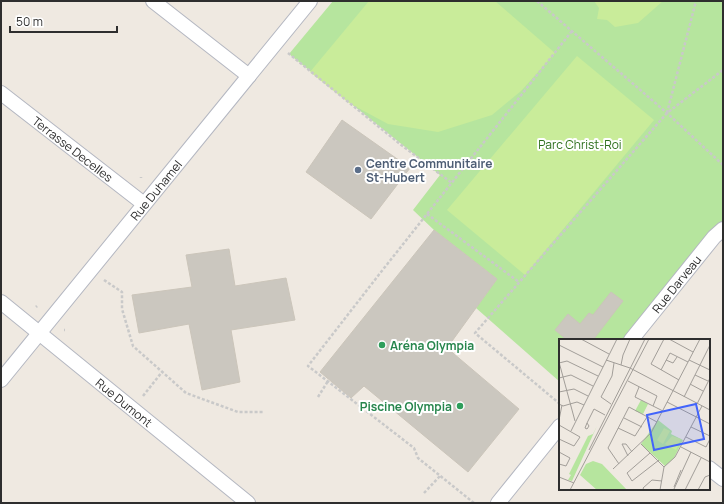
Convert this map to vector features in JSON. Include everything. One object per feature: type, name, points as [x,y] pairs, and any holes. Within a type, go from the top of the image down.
[{"type":"street","points":[[153,1],[249,76]]},
{"type":"street","name":"Rue Duhamel","points":[[1,380],[310,1]]},
{"type":"street","name":"Terrasse Decelles","points":[[1,93],[144,204]]},
{"type":"street","name":"Rue Darveau","points":[[632,339],[714,237],[723,229]]},
{"type":"street","name":"Rue Dumont","points":[[1,302],[39,335],[248,503]]},
{"type":"street","points":[[498,503],[559,427]]},
{"type":"street","points":[[710,469],[722,476]]},
{"type":"path","points":[[537,1],[666,113],[723,165]]},
{"type":"path","points":[[666,113],[696,1]]},
{"type":"path","points":[[474,503],[418,458],[414,448],[308,366],[572,31]]},
{"type":"path","points":[[288,54],[452,183]]},
{"type":"path","points":[[559,403],[475,332],[666,113],[723,70]]},
{"type":"path","points":[[427,214],[519,282]]},
{"type":"path","points":[[104,280],[122,292],[122,309],[133,346],[186,394],[238,412],[264,412]]},
{"type":"path","points":[[143,396],[162,372]]},
{"type":"path","points":[[318,398],[328,381]]},
{"type":"path","points":[[424,493],[440,476]]},
{"type":"green space","name":"Parc Christ-Roi","points":[[333,1],[723,1],[723,229],[632,339],[559,339],[559,381],[476,308],[497,279],[434,230],[413,210],[440,175],[289,54]]},
{"type":"green space","points":[[369,1],[495,1],[555,53],[521,91],[492,115],[438,132],[388,124],[349,103],[310,72]]},
{"type":"green space","points":[[594,1],[663,1],[638,23],[615,27],[607,20],[597,19],[599,8]]},
{"type":"green space","points":[[577,56],[654,120],[525,275],[447,210]]},
{"type":"building","name":"Centre Communitaire St-Hubert","points":[[342,120],[410,168],[371,219],[306,172]]},
{"type":"building","points":[[434,230],[497,279],[447,348],[519,409],[468,472],[364,386],[351,398],[320,372]]},
{"type":"building","points":[[229,249],[235,286],[286,278],[295,320],[231,330],[240,382],[202,390],[189,324],[139,333],[132,295],[192,287],[186,255]]},
{"type":"building","points":[[611,292],[623,301],[594,339],[566,339],[555,330],[568,314],[580,324],[589,313],[593,315]]},
{"type":"place","name":"Centre Communitaire St-Hubert","points":[[358,170]]},
{"type":"place","name":"Aréna Olympia","points":[[382,345]]},
{"type":"place","name":"Piscine Olympia","points":[[460,406]]}]
